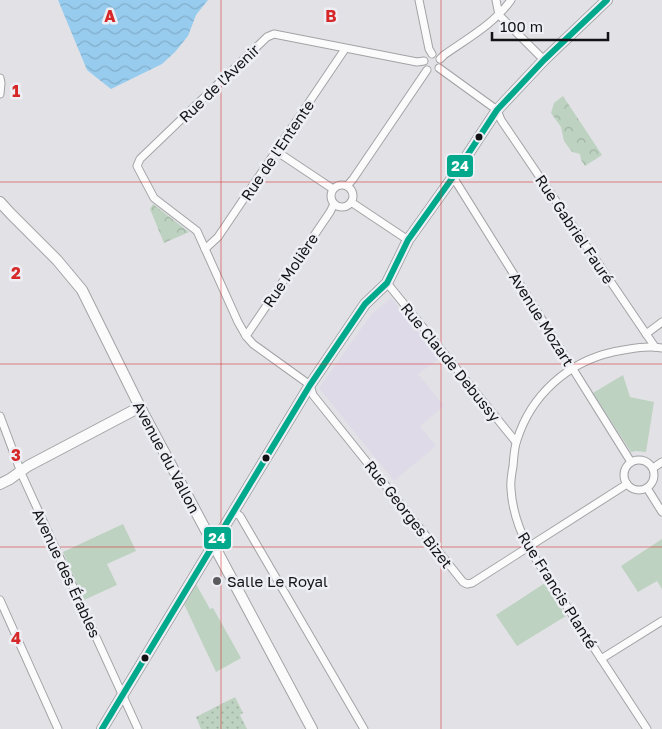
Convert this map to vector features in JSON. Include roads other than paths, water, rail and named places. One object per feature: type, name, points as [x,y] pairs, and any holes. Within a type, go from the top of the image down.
[{"type":"street","points":[[419,0],[429,49],[432,54],[438,56],[441,63],[436,71],[427,70]]},
{"type":"street","points":[[496,0],[499,15],[544,60]]},
{"type":"street","points":[[440,59],[489,24],[499,15],[510,0]]},
{"type":"street","points":[[102,729],[310,386],[365,304],[387,283],[408,240],[497,110],[544,60],[607,0]]},
{"type":"street","name":"Rue de l'Avenir","points":[[205,248],[196,231],[154,198],[136,166],[140,159],[267,37],[274,34],[417,62],[424,61]]},
{"type":"street","name":"Rue de l'Entente","points":[[205,248],[218,237],[345,49]]},
{"type":"street","points":[[427,70],[424,61],[432,54]]},
{"type":"street","points":[[439,68],[497,110]]},
{"type":"street","points":[[346,186],[427,70]]},
{"type":"street","points":[[0,78],[0,94]]},
{"type":"street","name":"Rue Gabriel Fauré","points":[[497,110],[501,120],[646,334],[658,348]]},
{"type":"street","points":[[276,151],[332,189]]},
{"type":"street","name":"Avenue Mozart","points":[[452,177],[631,462]]},
{"type":"street","points":[[339,185],[346,186],[352,191],[351,202],[345,207],[334,204],[331,199],[332,189],[339,185]]},
{"type":"street","name":"Avenue du Vallon","points":[[0,202],[58,260],[82,290],[140,407],[312,729]]},
{"type":"street","points":[[351,202],[408,240]]},
{"type":"street","name":"Rue Molière","points":[[246,336],[334,204]]},
{"type":"street","points":[[205,248],[246,336],[253,344],[310,386]]},
{"type":"street","name":"Rue Claude Debussy","points":[[387,283],[516,442]]},
{"type":"street","points":[[646,334],[662,322]]},
{"type":"street","name":"Rue Francis Planté","points":[[647,729],[528,547],[520,532],[511,488],[516,442],[526,416],[553,382],[572,368],[603,354],[632,348],[658,348]]},
{"type":"street","name":"Rue Georges Bizet","points":[[310,386],[313,395],[463,582],[467,584],[472,582],[528,547]]},
{"type":"street","points":[[0,484],[28,466],[140,407]]},
{"type":"street","name":"Avenue des Érables","points":[[0,416],[21,472],[138,729]]},
{"type":"street","points":[[640,460],[650,464],[653,468],[654,477],[651,486],[638,491],[626,484],[623,475],[631,462],[640,460]]},
{"type":"street","points":[[653,468],[662,462]]},
{"type":"street","points":[[528,547],[626,484]]},
{"type":"street","points":[[647,488],[662,512]]},
{"type":"street","points":[[234,512],[240,516],[364,729]]},
{"type":"street","points":[[0,600],[58,729]]},
{"type":"street","points":[[601,659],[662,621]]},
{"type":"water","points":[[58,0],[208,0],[196,15],[188,36],[162,64],[111,89],[87,70]]},
{"type":"place","name":"Salle Le Royal","points":[[217,581]]}]
